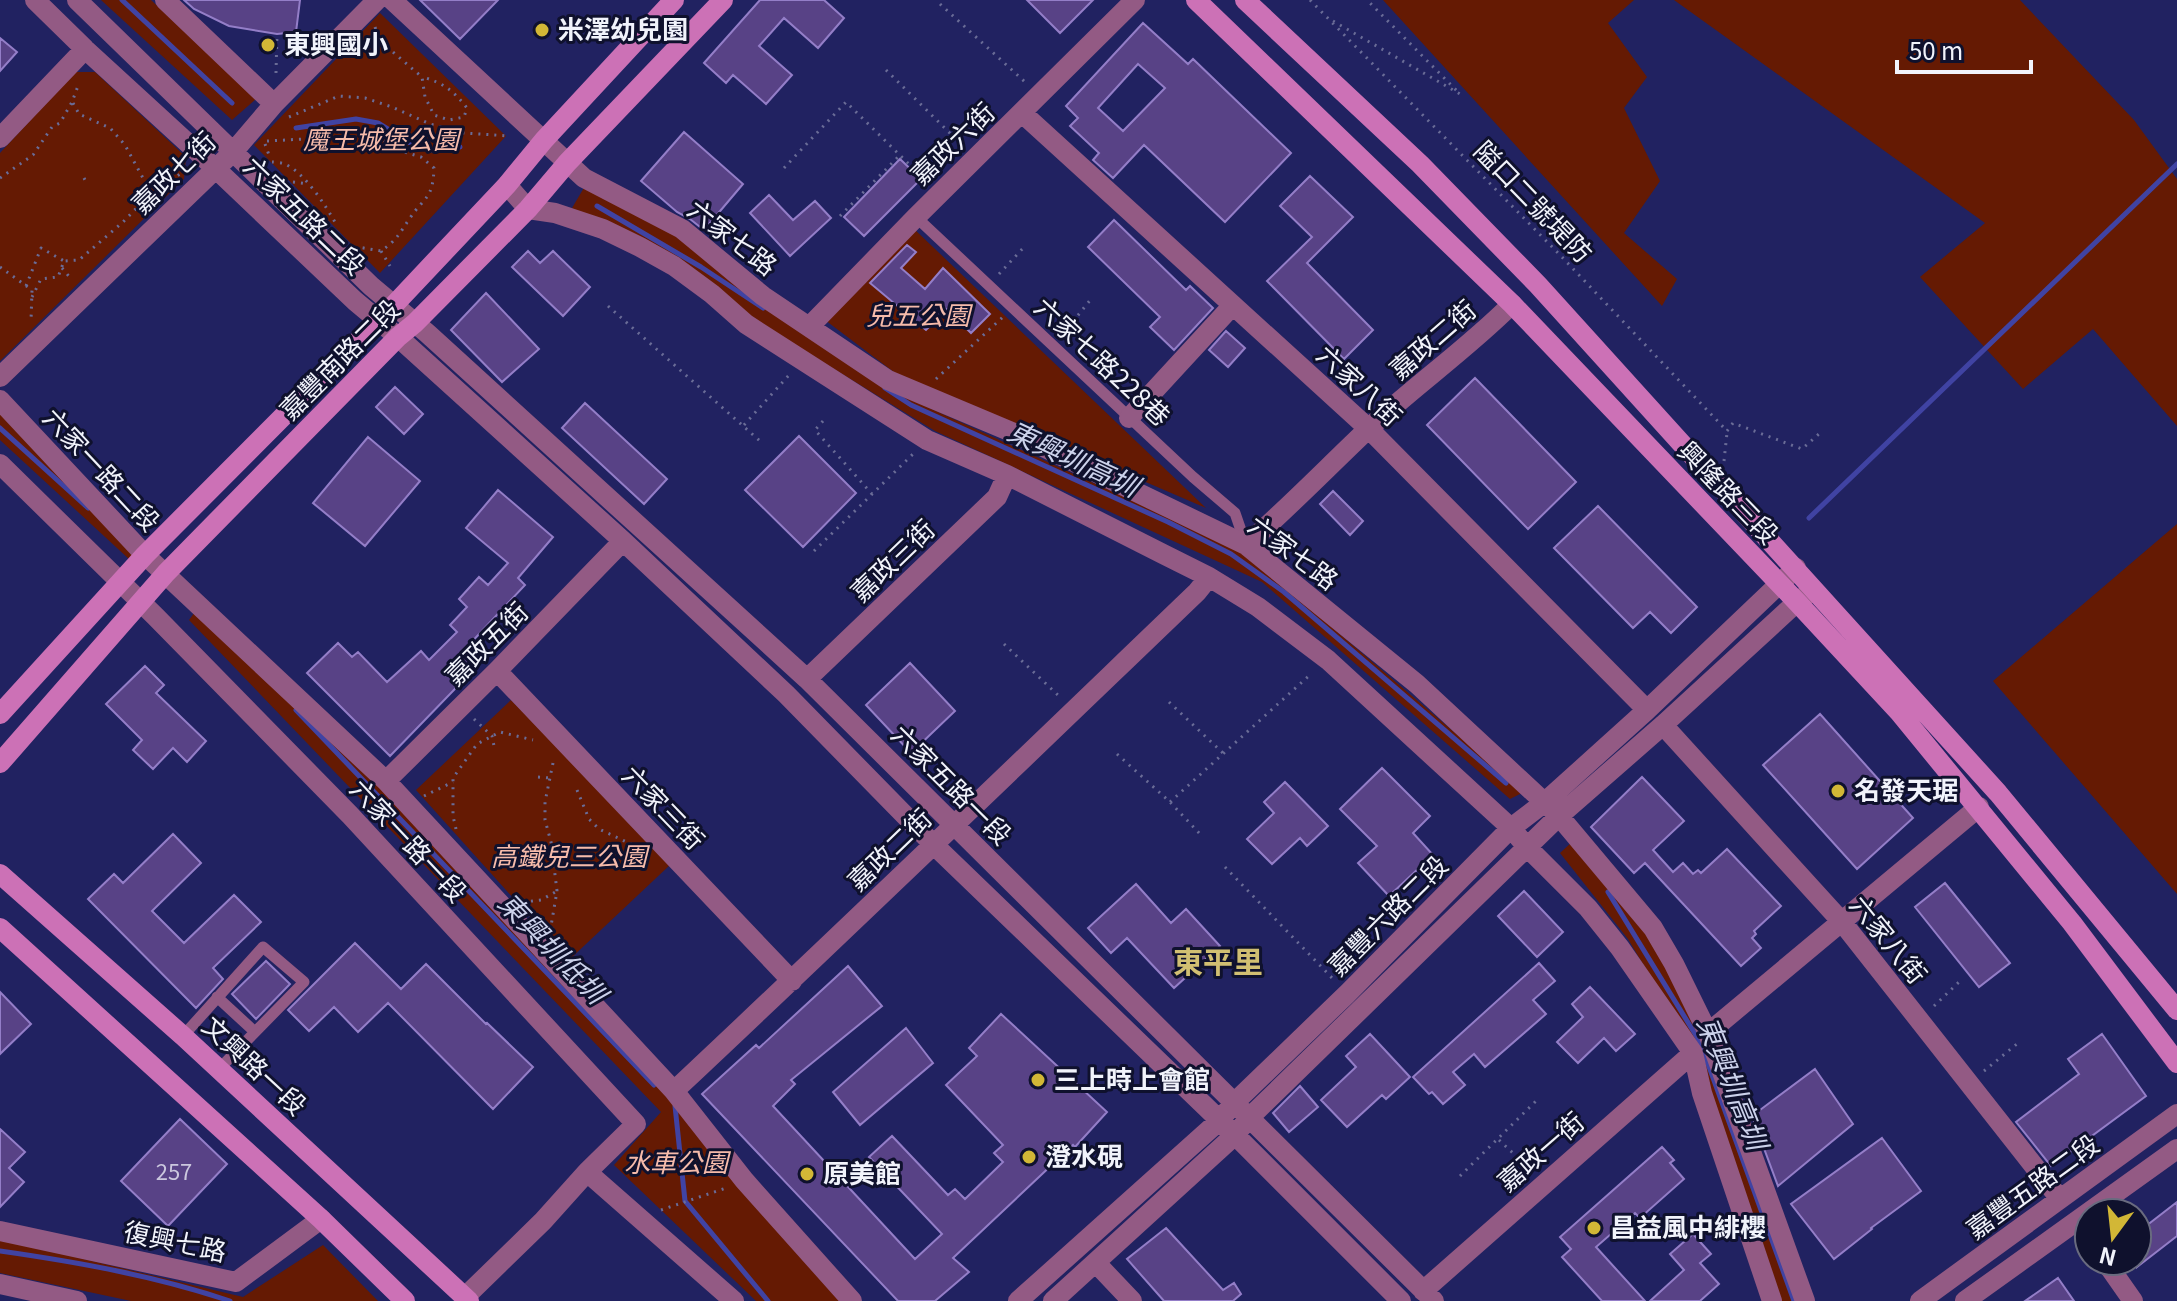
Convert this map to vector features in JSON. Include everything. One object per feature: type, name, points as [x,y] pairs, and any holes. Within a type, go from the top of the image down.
[{"type":"street","name":"六家五路二段","points":[[35,0],[355,301],[415,323]]},
{"type":"street","name":"六家五路二段","points":[[77,0],[234,151],[386,313],[398,337]]},
{"type":"street","points":[[165,0],[279,113]]},
{"type":"street","name":"六家七路","points":[[392,0],[584,178],[682,229],[763,296],[888,380],[1014,433],[1246,545],[1417,684],[1552,809],[1653,928],[1708,1033],[1805,1301]]},
{"type":"street","name":"嘉豐南路二段","points":[[0,714],[120,581],[386,313],[507,185],[544,140],[674,0]]},
{"type":"street","name":"嘉豐南路二段","points":[[0,763],[166,573],[528,209],[567,163],[723,0]]},
{"type":"street","name":"嘉政六街","points":[[809,327],[1135,0]]},
{"type":"street","name":"興隆路三段","points":[[1196,0],[1512,304],[1899,712],[2072,923],[2177,1063]]},
{"type":"street","name":"興隆路三段","points":[[1245,0],[1420,164],[1538,285],[1998,793],[2177,1010]]},
{"type":"street","name":"嘉政七街","points":[[0,377],[234,151],[279,113],[373,4]]},
{"type":"street","points":[[0,138],[85,49]]},
{"type":"street","name":"六家八街","points":[[1022,113],[1369,429],[1647,710]]},
{"type":"street","points":[[507,185],[528,209],[555,213],[603,229],[674,266],[746,324],[927,440],[1007,475],[1209,577],[1258,607],[1328,660],[1511,828],[1588,908],[1620,948],[1693,1053],[1702,1093],[1772,1301]]},
{"type":"street","name":"嘉政二街","points":[[1246,545],[1369,429],[1512,304]]},
{"type":"street","points":[[1129,418],[1233,305]]},
{"type":"street","name":"六家五路一段","points":[[415,323],[807,679],[1429,1296]]},
{"type":"street","name":"六家五路一段","points":[[398,337],[786,694],[933,844],[1235,1135],[1401,1301]]},
{"type":"street","name":"六家一路二段","points":[[0,400],[145,555],[166,573]]},
{"type":"street","points":[[0,464],[120,581]]},
{"type":"street","name":"嘉政三街","points":[[807,679],[997,497],[1007,475]]},
{"type":"street","name":"嘉政五街","points":[[386,781],[623,541]]},
{"type":"street","name":"嘉豐六路二段","points":[[1053,1301],[1235,1135],[1527,847],[1552,809],[1647,710],[1796,568]]},
{"type":"street","name":"六家一路一段","points":[[166,573],[386,781],[674,1091],[744,1180],[852,1301]]},
{"type":"street","name":"嘉政二街","points":[[674,1091],[1197,592],[1209,577]]},
{"type":"street","name":"六家一路一段","points":[[120,581],[350,815],[636,1124],[587,1172]]},
{"type":"street","name":"嘉豐六路二段","points":[[1018,1301],[1219,1121],[1511,828],[1552,809],[1663,725],[1814,590]]},
{"type":"street","name":"六家三街","points":[[497,671],[792,981]]},
{"type":"street","name":"六家八街","points":[[1663,725],[1842,922],[2060,1199]]},
{"type":"street","points":[[1708,1033],[1979,807]]},
{"type":"street","name":"文興路一段","points":[[0,874],[183,1036],[467,1299]]},
{"type":"street","points":[[0,928],[321,1219],[405,1301]]},
{"type":"street","name":"嘉政一街","points":[[1429,1296],[1545,1184],[1693,1053]]},
{"type":"street","name":"嘉豐五路二段","points":[[1920,1301],[2177,1114]]},
{"type":"street","name":"嘉豐五路二段","points":[[2121,1197],[2177,1149]]},
{"type":"street","points":[[467,1299],[587,1172],[734,1301]]},
{"type":"street","name":"復興七路","points":[[0,1231],[236,1282],[321,1219]]},
{"type":"street","name":"嘉豐五路二段","points":[[1965,1301],[2073,1236]]},
{"type":"street","points":[[1096,1263],[1132,1301]]},
{"type":"street","points":[[2116,1277],[2133,1301]]},
{"type":"street","points":[[0,1284],[77,1301]]},
{"type":"lane","name":"六家七路228巷","points":[[916,217],[1129,418],[1235,513],[1246,545]]},
{"type":"lane","points":[[183,1036],[263,947],[304,982],[219,1069]]},
{"type":"lane","points":[[217,997],[255,1032]]},
{"type":"path","name":"隘口二號堤防","points":[[1310,0],[1727,431]]},
{"type":"path","points":[[1330,19],[1460,94],[1367,0]]},
{"type":"path","points":[[373,4],[380,41],[422,77],[439,81],[458,96],[467,108],[464,117],[449,120],[434,115],[425,97],[422,77]]},
{"type":"path","points":[[940,4],[1040,95]]},
{"type":"path","points":[[277,34],[279,113],[292,115],[339,96],[365,98],[430,124],[463,133],[518,136]]},
{"type":"path","points":[[886,70],[976,159]]},
{"type":"path","points":[[0,178],[33,155],[56,128],[72,102],[80,80]]},
{"type":"path","points":[[72,102],[79,114],[110,128],[125,145],[144,180],[156,188]]},
{"type":"path","points":[[784,168],[846,102],[939,194]]},
{"type":"path","points":[[269,135],[264,142],[304,139],[319,133],[357,131],[421,157],[434,168],[434,183],[427,199],[395,242],[381,251],[356,246]]},
{"type":"path","points":[[840,216],[900,155]]},
{"type":"path","points":[[265,161],[285,164],[301,177],[315,191],[340,231]]},
{"type":"path","points":[[26,286],[41,248],[64,261],[79,260],[156,188],[190,168]]},
{"type":"path","points":[[84,178],[87,184]]},
{"type":"path","points":[[988,285],[1026,245]]},
{"type":"path","points":[[381,251],[390,266]]},
{"type":"path","points":[[32,297],[41,279],[58,277],[64,261]]},
{"type":"path","points":[[0,267],[32,290],[30,348]]},
{"type":"path","points":[[1053,346],[1091,299]]},
{"type":"path","points":[[608,306],[760,441]]},
{"type":"path","points":[[919,394],[1013,308]]},
{"type":"path","points":[[744,425],[802,360]]},
{"type":"path","points":[[823,421],[815,430],[872,494]]},
{"type":"path","points":[[1724,461],[1727,431],[1733,423],[1802,449],[1820,433]]},
{"type":"path","points":[[814,551],[927,440]]},
{"type":"path","points":[[1004,644],[1074,710]]},
{"type":"path","points":[[1170,802],[1328,660]]},
{"type":"path","points":[[1169,702],[1224,754]]},
{"type":"path","points":[[469,713],[492,736],[494,746]]},
{"type":"path","points":[[458,837],[453,816],[453,778],[477,744],[500,732],[533,740]]},
{"type":"path","points":[[1117,754],[1200,834]]},
{"type":"path","points":[[553,763],[545,802],[545,820],[557,891],[551,926],[559,940]]},
{"type":"path","points":[[538,777],[550,778]]},
{"type":"path","points":[[417,799],[453,782]]},
{"type":"path","points":[[577,790],[589,819],[599,829],[635,846]]},
{"type":"path","points":[[1225,867],[1347,994]]},
{"type":"path","points":[[510,903],[541,900],[557,891]]},
{"type":"path","points":[[1919,1020],[1959,982]]},
{"type":"path","points":[[1969,1084],[2018,1043]]},
{"type":"path","points":[[1460,1176],[1536,1101]]},
{"type":"path","points":[[1499,1140],[1545,1184]]},
{"type":"path","points":[[674,1206],[714,1193]]},
{"type":"green space","points":[[101,0],[151,0],[256,99],[232,120]]},
{"type":"green space","points":[[1383,0],[1634,0],[1608,23],[1647,77],[1624,108],[1660,181],[1624,233],[1677,279],[1662,306]]},
{"type":"green space","points":[[1674,0],[2020,0],[2134,120],[2177,179],[2177,426],[2093,329],[2023,389],[1920,277],[1985,223]]},
{"type":"green space","name":"魔王城堡公園","points":[[380,13],[506,136],[380,273],[254,145]]},
{"type":"green space","points":[[75,72],[95,72],[186,157],[184,179],[0,361],[0,153]]},
{"type":"green space","points":[[585,186],[677,236],[912,400],[1229,545],[1258,564],[1524,792],[1510,799],[1262,582],[935,431],[572,208]]},
{"type":"green space","name":"兒五公園","points":[[912,227],[1206,508],[899,376],[825,320]]},
{"type":"green space","points":[[0,407],[143,546],[130,560],[0,440]]},
{"type":"green space","points":[[2177,524],[2177,894],[1993,681]]},
{"type":"green space","name":"水車公園","points":[[203,601],[676,1095],[842,1301],[756,1301],[614,1165],[661,1112],[189,620]]},
{"type":"green space","name":"高鐵兒三公園","points":[[511,700],[671,864],[569,960],[416,790]]},
{"type":"green space","points":[[1572,842],[1648,932],[1704,1036],[1801,1301],[1781,1301],[1691,1045],[1628,939],[1560,853]]},
{"type":"green space","points":[[0,1239],[243,1297],[323,1245],[378,1301],[131,1301],[0,1273]]},
{"type":"building","points":[[184,0],[300,0],[296,32],[277,34],[229,26],[194,9]]},
{"type":"building","points":[[420,0],[498,0],[460,39]]},
{"type":"building","points":[[760,0],[824,0],[844,18],[818,48],[784,18],[759,46],[792,75],[766,104],[733,75],[726,83],[704,63]]},
{"type":"building","points":[[1027,0],[1093,0],[1060,33]]},
{"type":"building","points":[[1143,23],[1188,64],[1193,59],[1291,153],[1225,222],[1144,145],[1113,178],[1093,160],[1099,153],[1070,126],[1078,118],[1066,106]],"holes":[[[1138,64],[1165,88],[1123,131],[1098,108]]]},
{"type":"building","points":[[0,38],[17,52],[0,71]]},
{"type":"building","points":[[684,132],[743,184],[704,230],[641,181]]},
{"type":"building","points":[[900,159],[921,179],[864,236],[844,217]]},
{"type":"building","points":[[1310,176],[1353,217],[1307,263],[1373,330],[1344,359],[1267,281],[1312,237],[1280,206]]},
{"type":"building","points":[[769,195],[793,220],[815,201],[831,218],[790,256],[750,213]]},
{"type":"building","points":[[1114,220],[1186,290],[1190,286],[1213,308],[1174,350],[1150,327],[1160,317],[1088,247]]},
{"type":"building","points":[[907,245],[916,252],[901,268],[925,289],[943,268],[990,314],[971,333],[947,309],[926,330],[870,283]]},
{"type":"building","points":[[528,251],[540,263],[553,251],[590,287],[563,316],[512,267]]},
{"type":"building","points":[[486,293],[539,349],[502,382],[451,330]]},
{"type":"building","points":[[1226,331],[1245,348],[1228,367],[1209,350]]},
{"type":"building","points":[[1475,378],[1576,482],[1528,529],[1427,425]]},
{"type":"building","points":[[395,387],[423,414],[404,434],[376,407]]},
{"type":"building","points":[[585,403],[667,479],[644,504],[562,428]]},
{"type":"building","points":[[799,436],[856,493],[803,547],[745,490]]},
{"type":"building","points":[[368,437],[420,481],[365,546],[313,503]]},
{"type":"building","points":[[498,490],[553,537],[518,578],[525,585],[466,648],[481,662],[390,756],[307,673],[338,643],[352,657],[358,652],[387,682],[421,651],[429,660],[457,632],[450,625],[467,607],[459,599],[479,577],[488,585],[508,563],[466,528]]},
{"type":"building","points":[[1333,491],[1363,521],[1350,535],[1320,504]]},
{"type":"building","points":[[1598,506],[1697,607],[1671,633],[1650,612],[1633,628],[1554,548]]},
{"type":"building","points":[[910,663],[955,711],[911,753],[866,705]]},
{"type":"building","points":[[145,666],[164,685],[156,693],[206,741],[187,762],[173,748],[153,769],[133,750],[142,740],[106,704]]},
{"type":"building","name":"名發天琚","points":[[1820,714],[1913,818],[1857,869],[1763,765]]},
{"type":"building","points":[[1382,768],[1430,816],[1413,833],[1433,855],[1389,896],[1358,863],[1377,846],[1340,809]]},
{"type":"building","points":[[1642,777],[1684,821],[1653,850],[1673,872],[1683,863],[1693,874],[1698,870],[1701,873],[1727,849],[1781,906],[1754,931],[1756,934],[1752,938],[1761,948],[1741,966],[1645,863],[1634,873],[1591,827]]},
{"type":"building","points":[[1285,782],[1328,826],[1307,846],[1300,838],[1272,864],[1247,839],[1274,813],[1264,802]]},
{"type":"building","points":[[173,834],[201,863],[152,911],[184,943],[234,895],[261,922],[213,968],[223,979],[196,1008],[88,899],[114,874],[123,883]]},
{"type":"building","points":[[1945,883],[2010,963],[1979,987],[1915,907]]},
{"type":"building","points":[[1136,884],[1171,923],[1186,909],[1220,946],[1174,988],[1127,938],[1111,953],[1088,928]]},
{"type":"building","points":[[1524,891],[1563,932],[1537,957],[1498,916]]},
{"type":"building","points":[[355,943],[401,989],[426,964],[533,1067],[493,1109],[388,1003],[358,1032],[334,1007],[309,1031],[288,1010]]},
{"type":"building","points":[[266,961],[290,984],[256,1019],[232,994]]},
{"type":"building","points":[[1539,963],[1555,981],[1533,1000],[1546,1014],[1485,1067],[1474,1054],[1453,1072],[1465,1085],[1443,1104],[1432,1092],[1429,1094],[1413,1077]]},
{"type":"building","points":[[848,966],[882,1006],[791,1080],[795,1084],[773,1106],[915,1259],[942,1234],[869,1157],[892,1136],[948,1195],[955,1189],[965,1199],[1003,1162],[994,1153],[1003,1145],[946,1085],[977,1056],[969,1048],[1001,1014],[1107,1112],[1075,1147],[1073,1145],[953,1258],[969,1272],[935,1301],[898,1301],[702,1094],[756,1045],[759,1048]]},
{"type":"building","points":[[1590,987],[1635,1034],[1616,1051],[1604,1038],[1578,1063],[1557,1042],[1583,1017],[1572,1004]]},
{"type":"building","points":[[0,992],[31,1024],[0,1054]]},
{"type":"building","points":[[906,1028],[933,1063],[860,1125],[833,1092]]},
{"type":"building","points":[[1370,1034],[1410,1077],[1386,1099],[1382,1095],[1347,1127],[1321,1100],[1356,1067],[1346,1056]]},
{"type":"building","points":[[2102,1034],[2146,1096],[2051,1166],[2016,1122],[2079,1074],[2068,1059]]},
{"type":"building","points":[[1815,1069],[1853,1124],[1778,1186],[1752,1116]]},
{"type":"building","points":[[1300,1086],[1318,1107],[1289,1132],[1273,1113]]},
{"type":"building","points":[[180,1119],[227,1164],[168,1226],[121,1181]]},
{"type":"building","points":[[0,1129],[25,1152],[9,1168],[24,1182],[0,1207]]},
{"type":"building","points":[[1882,1138],[1921,1191],[1834,1259],[1791,1204]]},
{"type":"building","name":"昌益風中緋櫻","points":[[1662,1147],[1674,1160],[1670,1163],[1684,1179],[1640,1218],[1635,1213],[1596,1247],[1645,1301],[1602,1301],[1562,1257],[1571,1249],[1560,1237]]},
{"type":"building","points":[[2177,1202],[2177,1236],[2153,1255],[2153,1221]]},
{"type":"building","points":[[1166,1228],[1223,1290],[1234,1283],[1241,1294],[1233,1301],[1164,1301],[1127,1259]]},
{"type":"building","name":"昌益風中緋櫻","points":[[1693,1234],[1711,1254],[1700,1263],[1719,1284],[1700,1301],[1650,1301],[1684,1270],[1670,1254]]},
{"type":"building","points":[[2058,1278],[2074,1301],[2025,1301]]},
{"type":"waterway","name":"東興圳高圳","points":[[122,0],[232,103]]},
{"type":"waterway","name":"東興圳高圳","points":[[296,128],[356,119],[378,123],[412,144],[432,150],[460,147]]},
{"type":"waterway","points":[[1809,518],[2177,164]]},
{"type":"waterway","name":"東興圳高圳","points":[[597,206],[701,267],[763,308]]},
{"type":"waterway","name":"東興圳高圳","points":[[885,388],[911,405],[1168,522],[1231,554],[1284,592],[1506,783]]},
{"type":"waterway","name":"東興圳低圳","points":[[0,428],[88,508]]},
{"type":"waterway","name":"東興圳低圳","points":[[296,710],[654,1085]]},
{"type":"waterway","name":"東興圳高圳","points":[[1608,892],[1700,1042],[1794,1301]]},
{"type":"waterway","name":"東興圳低圳","points":[[675,1106],[685,1201],[768,1301]]},
{"type":"waterway","points":[[0,1251],[116,1271],[230,1301]]},
{"type":"place","name":"米澤幼兒園","points":[[542,30]]},
{"type":"place","name":"東興國小","points":[[268,45]]},
{"type":"place","name":"名發天琚","points":[[1838,791]]},
{"type":"place","name":"三上時上會館","points":[[1038,1080]]},
{"type":"place","name":"澄水硯","points":[[1029,1157]]},
{"type":"place","name":"原美館","points":[[807,1174]]},
{"type":"place","name":"昌益風中緋櫻","points":[[1594,1228]]},
{"type":"district","name":"東平里","points":[[1218,963]]}]
